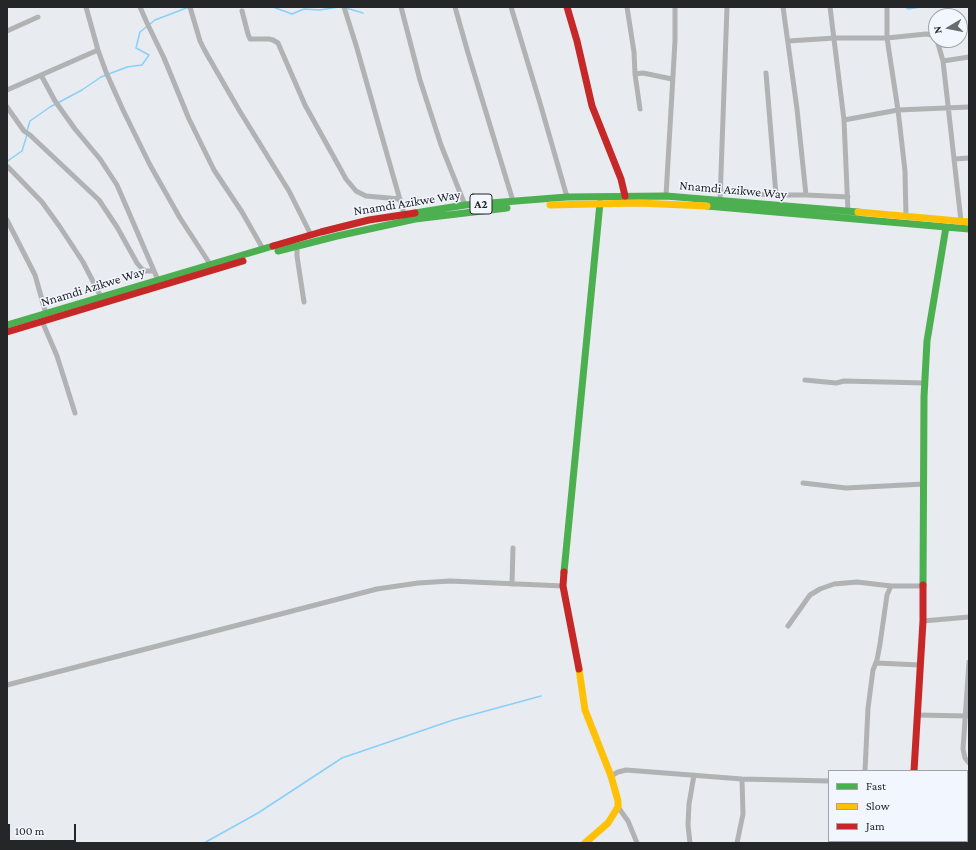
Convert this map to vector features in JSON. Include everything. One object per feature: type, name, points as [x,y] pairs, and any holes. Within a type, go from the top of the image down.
[{"type":"main road","points":[[567,7],[577,41],[592,106],[621,179],[625,196]]},
{"type":"main road","name":"Nnamdi Azikwe Way","points":[[7,325],[311,235],[369,220],[465,205],[567,197],[666,196],[965,222]]},
{"type":"main road","name":"Nnamdi Azikwe Way","points":[[7,332],[297,246],[399,222],[460,213],[545,205],[600,203],[687,204],[969,229]]},
{"type":"main road","points":[[585,843],[608,823],[618,807],[618,801],[611,776],[585,710],[563,586],[600,203]]},
{"type":"main road","points":[[914,770],[923,621],[925,383],[927,341],[946,227]]},
{"type":"street","points":[[86,7],[106,72],[150,165],[180,218],[210,264]]},
{"type":"street","points":[[140,7],[164,58],[189,119],[214,170],[242,212],[263,249]]},
{"type":"street","points":[[401,7],[424,94],[441,145],[465,205]]},
{"type":"street","points":[[455,7],[513,201]]},
{"type":"street","points":[[511,7],[567,197]]},
{"type":"street","points":[[626,7],[634,52],[635,74],[640,109]]},
{"type":"street","points":[[666,196],[675,41],[675,7]]},
{"type":"street","points":[[720,201],[727,7]]},
{"type":"street","points":[[783,7],[797,109],[806,195]]},
{"type":"street","points":[[830,7],[844,120],[848,212]]},
{"type":"street","points":[[887,7],[887,38],[898,110],[905,171],[906,217]]},
{"type":"street","points":[[191,9],[200,41],[205,52],[238,110],[289,191],[311,235]]},
{"type":"street","points":[[345,9],[404,214]]},
{"type":"street","points":[[242,11],[250,39],[269,39],[278,43],[305,105],[346,179],[356,191],[366,196],[400,199]]},
{"type":"street","points":[[7,31],[38,17]]},
{"type":"street","points":[[788,41],[835,38],[887,38],[928,34]]},
{"type":"street","points":[[939,48],[954,159],[965,222]]},
{"type":"street","points":[[7,90],[98,50]]},
{"type":"street","points":[[942,61],[969,58]]},
{"type":"street","points":[[766,73],[776,195]]},
{"type":"street","points":[[635,74],[672,79]]},
{"type":"street","points":[[41,75],[55,101],[75,129],[100,159],[117,185],[158,280]]},
{"type":"street","points":[[7,107],[24,131],[99,200],[142,269],[146,271],[153,271]]},
{"type":"street","points":[[844,120],[898,110],[969,107]]},
{"type":"street","points":[[954,159],[969,158]]},
{"type":"street","points":[[8,168],[42,202],[83,262],[101,297]]},
{"type":"street","points":[[720,192],[848,197]]},
{"type":"street","points":[[8,220],[35,275],[46,314]]},
{"type":"street","points":[[297,246],[296,256],[304,302]]},
{"type":"street","points":[[42,321],[57,356],[74,414]]},
{"type":"street","points":[[805,380],[836,382],[925,383]]},
{"type":"street","points":[[803,483],[846,488],[924,484]]},
{"type":"street","points":[[512,584],[513,548]]},
{"type":"street","points":[[7,685],[377,589],[418,583],[450,581],[563,586]]},
{"type":"street","points":[[788,626],[810,595],[820,589],[834,584],[857,582],[891,586],[923,586]]},
{"type":"street","points":[[865,770],[868,708],[873,670],[880,644],[886,595],[891,586]]},
{"type":"street","points":[[923,621],[969,617]]},
{"type":"street","points":[[969,662],[967,716],[963,749],[965,758],[969,763]]},
{"type":"street","points":[[876,663],[920,665]]},
{"type":"street","points":[[917,715],[967,716]]},
{"type":"street","points":[[611,776],[626,770],[742,779],[828,781]]},
{"type":"street","points":[[690,843],[688,825],[689,804],[694,775]]},
{"type":"street","points":[[737,843],[742,814],[742,779]]},
{"type":"street","points":[[618,807],[628,821],[637,843]]},
{"type":"waterway","points":[[27,131],[30,121],[50,107],[82,90],[101,77],[127,67],[142,65],[149,55],[136,48],[140,32],[155,20],[189,7]]},
{"type":"waterway","points":[[273,7],[292,14],[304,9],[320,10],[338,7]]},
{"type":"waterway","points":[[905,7],[908,9],[921,7]]},
{"type":"waterway","points":[[346,8],[363,13]]},
{"type":"waterway","points":[[7,162],[22,151],[27,135]]},
{"type":"waterway","points":[[204,843],[258,813],[342,758],[453,720],[541,696]]},
{"type":"traffic: fast","points":[[415,213],[465,205],[567,197],[666,196],[858,212]]},
{"type":"traffic: fast","points":[[564,572],[600,203]]},
{"type":"traffic: fast","points":[[707,206],[969,229]]},
{"type":"traffic: fast","points":[[278,251],[415,219],[507,208]]},
{"type":"traffic: fast","points":[[923,585],[924,397],[927,341],[946,227]]},
{"type":"traffic: fast","points":[[7,325],[273,246]]},
{"type":"traffic: slow","points":[[550,205],[638,203],[707,206]]},
{"type":"traffic: slow","points":[[858,212],[969,222]]},
{"type":"traffic: slow","points":[[579,669],[585,710],[611,776],[618,801],[618,807],[608,823],[585,843]]},
{"type":"traffic: jam","points":[[567,7],[577,41],[592,106],[621,179],[625,196]]},
{"type":"traffic: jam","points":[[273,246],[369,220],[415,213]]},
{"type":"traffic: jam","points":[[7,332],[243,261]]},
{"type":"traffic: jam","points":[[564,572],[563,586],[579,669]]},
{"type":"traffic: jam","points":[[914,770],[923,621],[923,585]]}]
